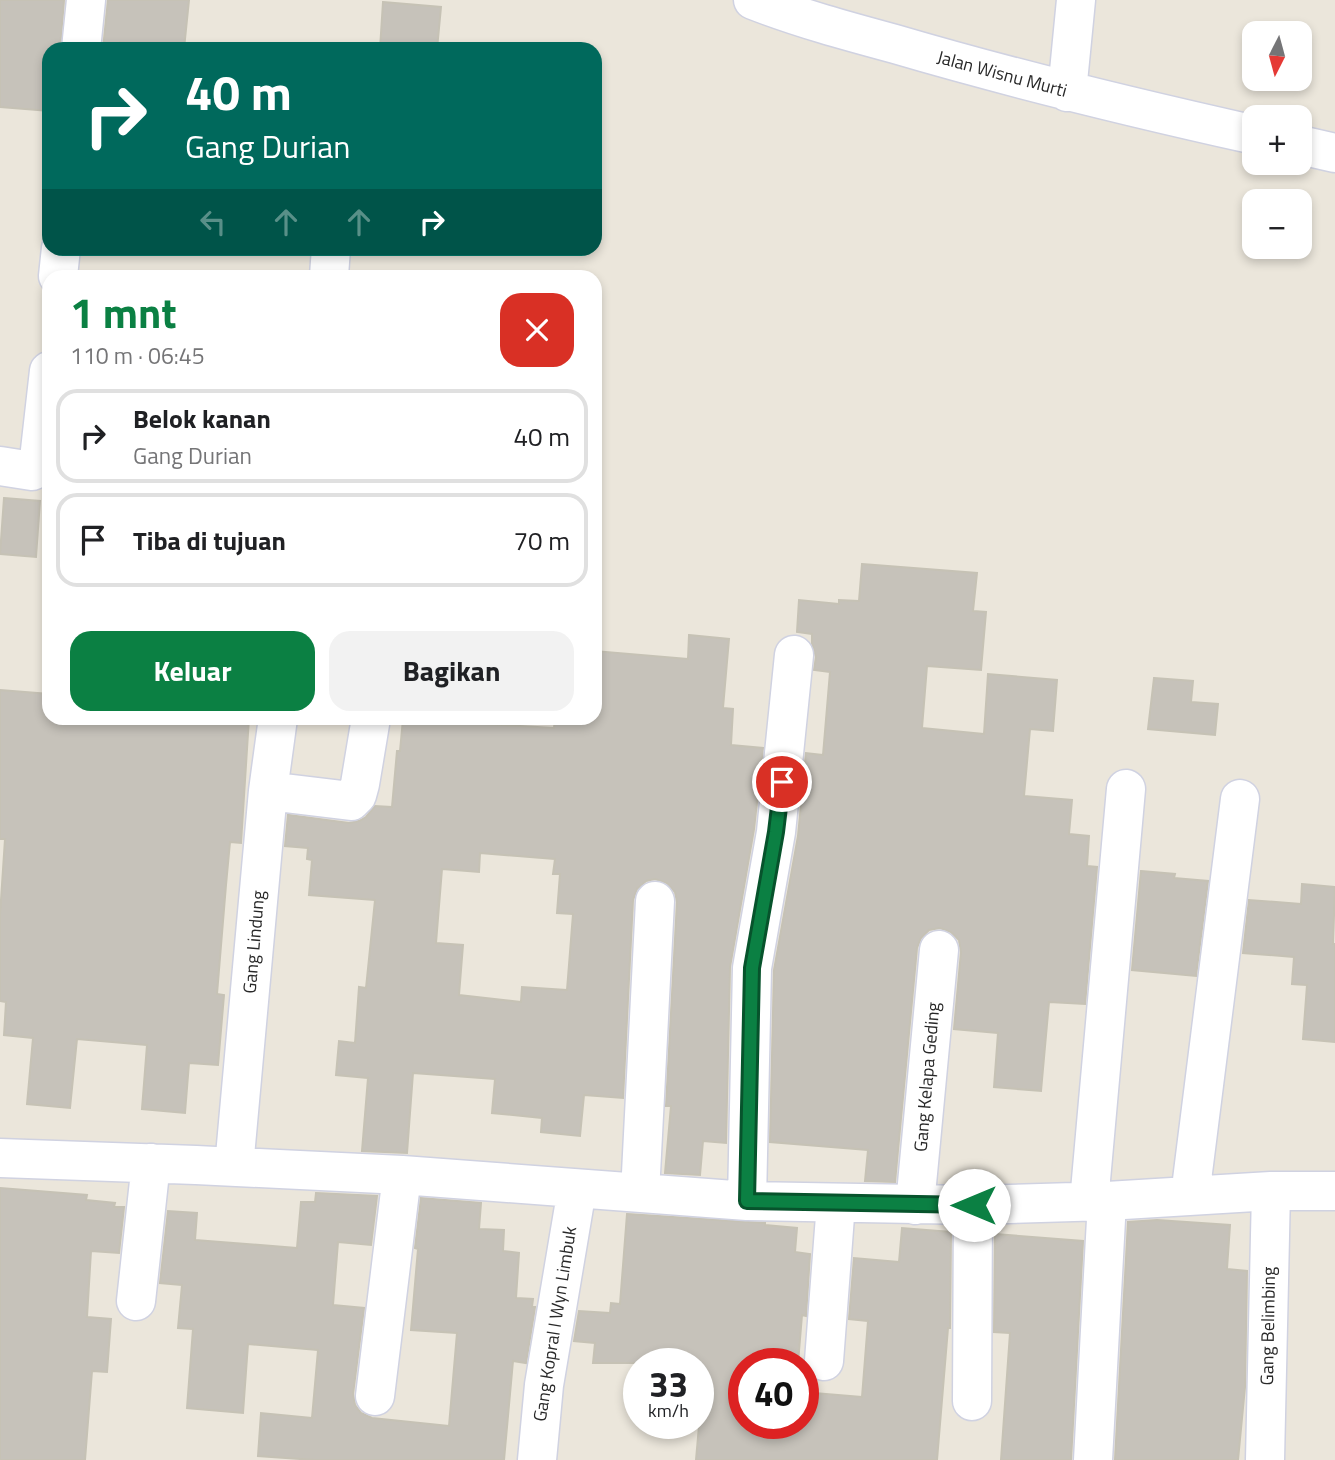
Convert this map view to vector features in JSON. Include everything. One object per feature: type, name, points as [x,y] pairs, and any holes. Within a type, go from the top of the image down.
[{"type":"street","points":[[82,42],[86,0]]},
{"type":"street","name":"Jalan Wisnu Murti","points":[[753,0],[784,12],[900,46],[1067,92],[1242,132]]},
{"type":"street","points":[[1067,92],[1076,0]]},
{"type":"street","points":[[1312,148],[1335,153]]},
{"type":"street","points":[[0,466],[32,471],[38,468],[42,433]]},
{"type":"street","points":[[747,1201],[752,968],[776,832],[794,655]]},
{"type":"street","name":"Gang Lindung","points":[[234,1167],[268,791],[277,725]]},
{"type":"street","points":[[268,791],[351,801],[357,795],[360,784],[370,725]]},
{"type":"street","points":[[1093,1460],[1098,1201],[1126,789]]},
{"type":"street","points":[[1190,1196],[1240,799]]},
{"type":"street","points":[[640,1193],[655,901]]},
{"type":"street","name":"Gang Kelapa Geding","points":[[915,1205],[939,950]]},
{"type":"street","points":[[0,1158],[402,1175],[747,1201],[974,1205],[1271,1191],[1335,1191]]},
{"type":"street","points":[[136,1301],[151,1163]]},
{"type":"street","points":[[375,1396],[402,1175]]},
{"type":"street","name":"Gang Kopral I Wyn Limbuk","points":[[537,1460],[544,1385],[577,1189]]},
{"type":"street","name":"Gang Belimbing","points":[[1265,1460],[1271,1191]]},
{"type":"street","points":[[824,1361],[836,1203]]},
{"type":"street","points":[[972,1401],[974,1205]]},
{"type":"building","points":[[0,0],[64,0],[61,42],[42,42],[42,110],[0,107]]},
{"type":"building","points":[[108,0],[189,0],[185,42],[104,42]]},
{"type":"building","points":[[383,2],[441,7],[438,42],[380,42]]},
{"type":"building","points":[[4,498],[40,501],[36,557],[0,554]]},
{"type":"building","points":[[862,564],[977,573],[973,611],[986,612],[981,670],[927,666],[922,728],[984,734],[988,674],[1057,680],[1053,731],[1030,729],[1024,796],[1072,800],[1069,834],[1089,836],[1087,866],[1097,867],[1085,1004],[1049,1002],[1041,1091],[994,1087],[998,1033],[954,1029],[961,952],[959,940],[951,932],[940,928],[929,930],[921,938],[917,948],[895,1182],[865,1181],[868,1150],[770,1142],[774,970],[798,836],[806,753],[823,755],[830,672],[814,670],[816,657],[812,634],[797,632],[799,600],[839,604],[839,600],[859,601]]},
{"type":"building","points":[[689,635],[729,639],[723,708],[733,709],[731,745],[763,748],[754,829],[730,967],[726,1143],[703,1141],[700,1175],[665,1173],[671,1106],[666,1106],[677,902],[675,892],[667,883],[655,879],[646,881],[637,889],[633,900],[623,1098],[584,1095],[580,1136],[541,1132],[542,1118],[492,1113],[495,1079],[413,1073],[407,1153],[362,1151],[368,1078],[336,1075],[339,1041],[355,1043],[359,987],[366,988],[375,900],[309,895],[312,860],[307,859],[308,848],[285,846],[288,815],[349,823],[366,817],[375,806],[392,807],[397,751],[400,751],[402,725],[554,728],[554,725],[602,725],[602,652],[688,659]],"holes":[[[480,853],[555,859],[553,874],[560,874],[557,913],[573,914],[567,990],[522,987],[521,1002],[459,995],[463,945],[436,943],[442,869],[479,872]]]},
{"type":"building","points":[[1154,678],[1193,681],[1191,702],[1218,704],[1215,735],[1148,729]]},
{"type":"building","points":[[0,690],[42,693],[42,725],[249,725],[241,843],[230,842],[226,885],[217,994],[224,995],[218,1065],[189,1063],[185,1113],[142,1109],[147,1045],[77,1039],[70,1108],[27,1104],[33,1038],[4,1035],[6,1002],[0,1001],[0,915],[5,839],[0,839]]},
{"type":"building","points":[[1141,871],[1208,881],[1196,976],[1132,970]]},
{"type":"building","points":[[1302,884],[1335,887],[1335,1042],[1303,1039],[1307,985],[1292,984],[1294,957],[1243,953],[1249,900],[1301,904]]},
{"type":"building","points":[[0,1188],[87,1195],[86,1200],[115,1203],[114,1207],[124,1207],[119,1253],[91,1251],[87,1317],[111,1319],[107,1372],[92,1371],[85,1460],[0,1460]]},
{"type":"building","points":[[316,1193],[377,1196],[371,1245],[338,1242],[333,1305],[364,1308],[353,1394],[355,1405],[361,1413],[372,1418],[449,1426],[457,1333],[411,1330],[418,1249],[415,1248],[421,1198],[481,1203],[479,1229],[504,1230],[503,1251],[519,1253],[516,1298],[533,1299],[532,1307],[535,1307],[526,1363],[513,1361],[504,1460],[314,1460],[258,1456],[261,1413],[312,1418],[318,1350],[248,1344],[243,1413],[187,1408],[193,1329],[178,1328],[182,1285],[160,1283],[168,1211],[197,1213],[195,1240],[297,1248],[301,1202],[315,1202]]},
{"type":"building","points":[[627,1214],[765,1223],[797,1228],[795,1252],[810,1254],[806,1316],[802,1315],[799,1348],[728,1348],[728,1439],[819,1439],[819,1393],[862,1397],[868,1321],[849,1319],[854,1258],[899,1262],[902,1228],[951,1232],[950,1328],[937,1460],[696,1460],[698,1439],[714,1439],[714,1348],[623,1348],[623,1363],[593,1363],[595,1343],[574,1341],[579,1311],[610,1313],[611,1303],[620,1304]]},
{"type":"building","points":[[1157,1220],[1230,1225],[1227,1269],[1247,1271],[1245,1387],[1238,1460],[1115,1460],[1128,1222]]},
{"type":"building","points":[[995,1234],[1083,1241],[1071,1460],[1001,1460],[1010,1333],[994,1332]]},
{"type":"route","points":[[782,782],[752,968],[747,1201],[974,1205]]}]
